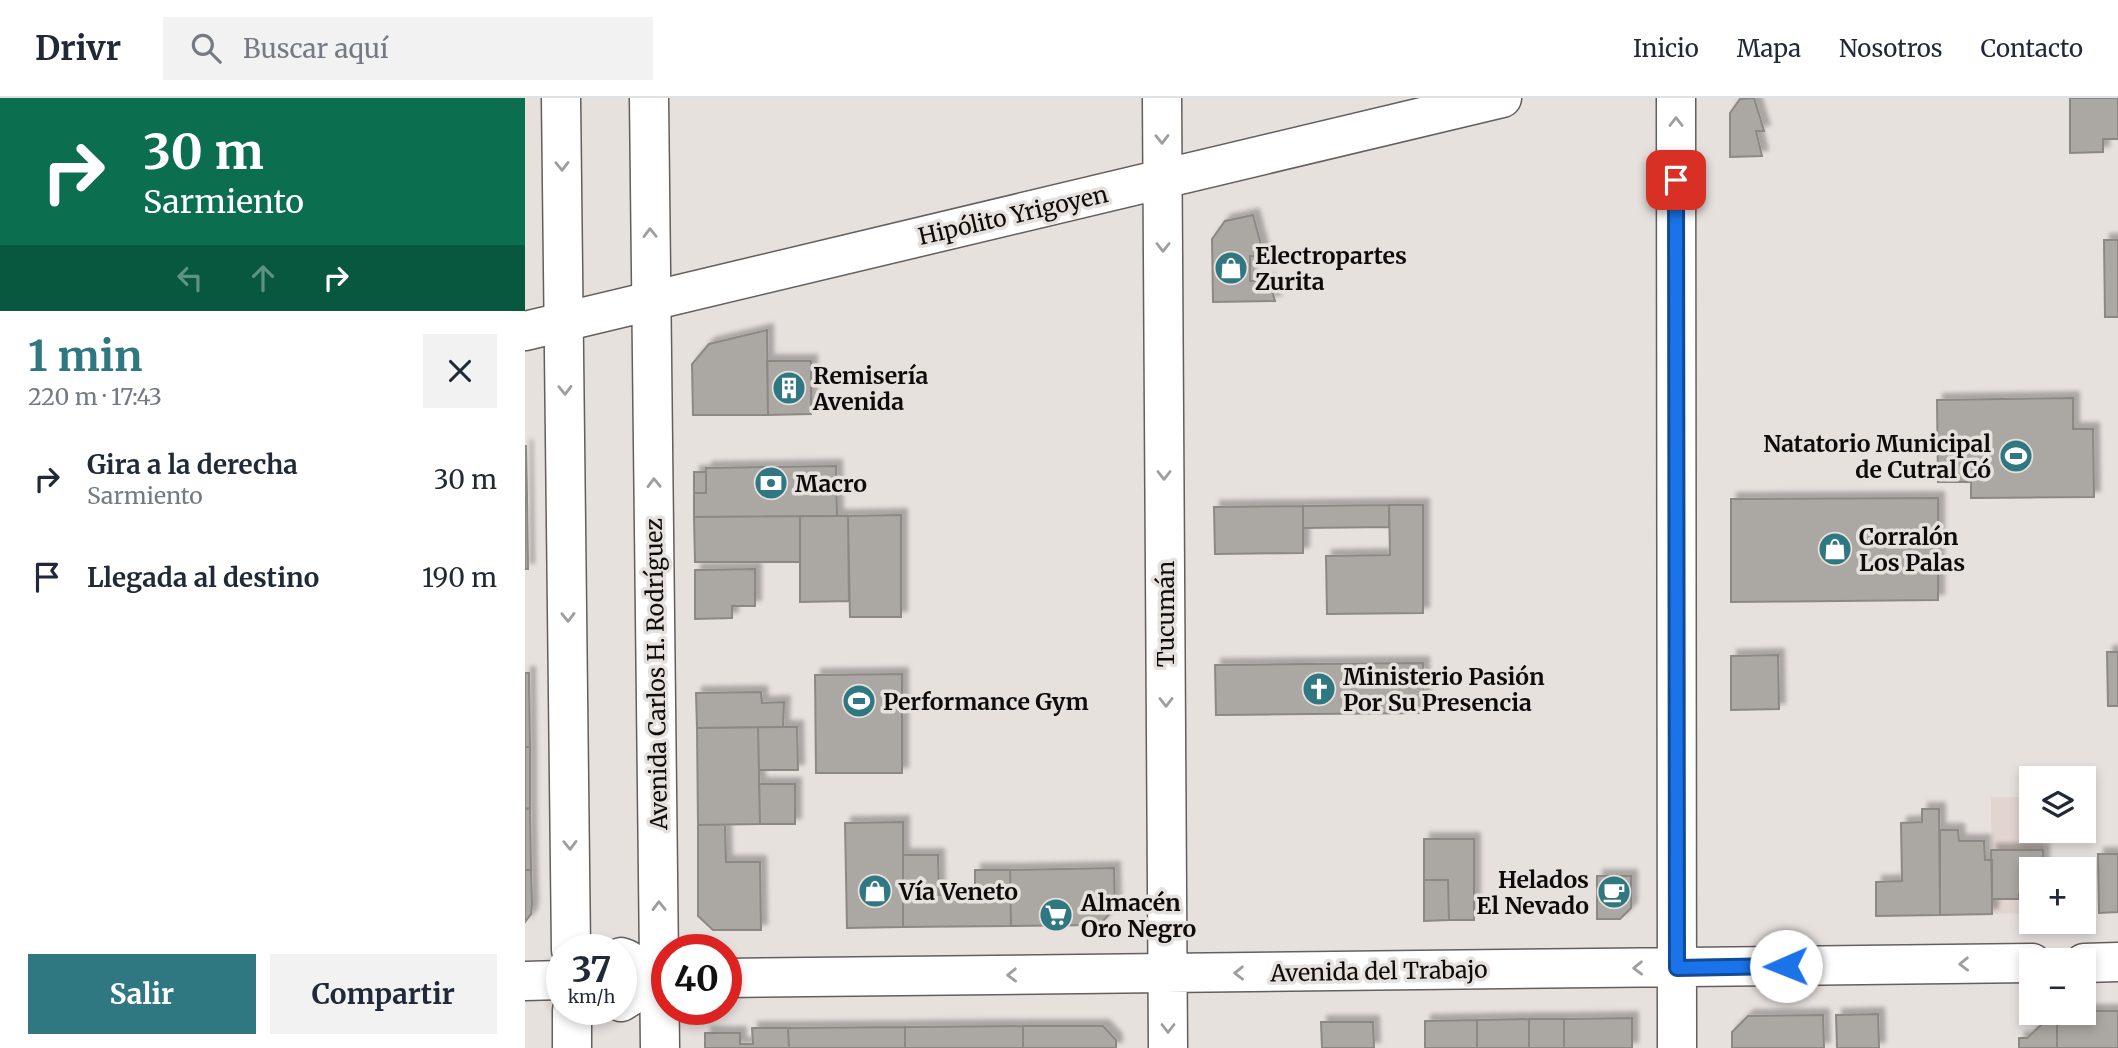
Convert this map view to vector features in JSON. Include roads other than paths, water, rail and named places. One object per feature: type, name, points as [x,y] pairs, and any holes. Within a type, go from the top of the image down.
[{"type":"street","points":[[561,98],[571,934]]},
{"type":"street","name":"Avenida Carlos H. Rodríguez","points":[[649,98],[651,301],[642,979],[660,1048]]},
{"type":"street","name":"Tucumán","points":[[1161,98],[1168,1048]]},
{"type":"street","name":"Hipólito Yrigoyen","points":[[525,331],[1502,98]]},
{"type":"street","points":[[1676,98],[1678,1048]]},
{"type":"street","points":[[2096,963],[2118,962]]},
{"type":"street","name":"Avenida del Trabajo","points":[[742,978],[2019,963]]},
{"type":"street","points":[[525,981],[546,980]]},
{"type":"street","points":[[572,1025],[572,1048]]},
{"type":"place","name":"Electropartes Zurita","points":[[1231,268]]},
{"type":"place","name":"Remisería Avenida","points":[[789,388]]},
{"type":"place","name":"Natatorio Municipal de Cutral Có","points":[[2016,456]]},
{"type":"place","name":"Macro","points":[[771,483]]},
{"type":"place","name":"Corralón Los Palas","points":[[1835,549]]},
{"type":"place","name":"Ministerio Pasión Por Su Presencia","points":[[1319,689]]},
{"type":"place","name":"Performance Gym","points":[[859,701]]},
{"type":"place","name":"Vía Veneto","points":[[875,891]]},
{"type":"place","name":"Helados El Nevado","points":[[1614,892]]},
{"type":"place","name":"Almacén Oro Negro","points":[[1056,915]]}]
